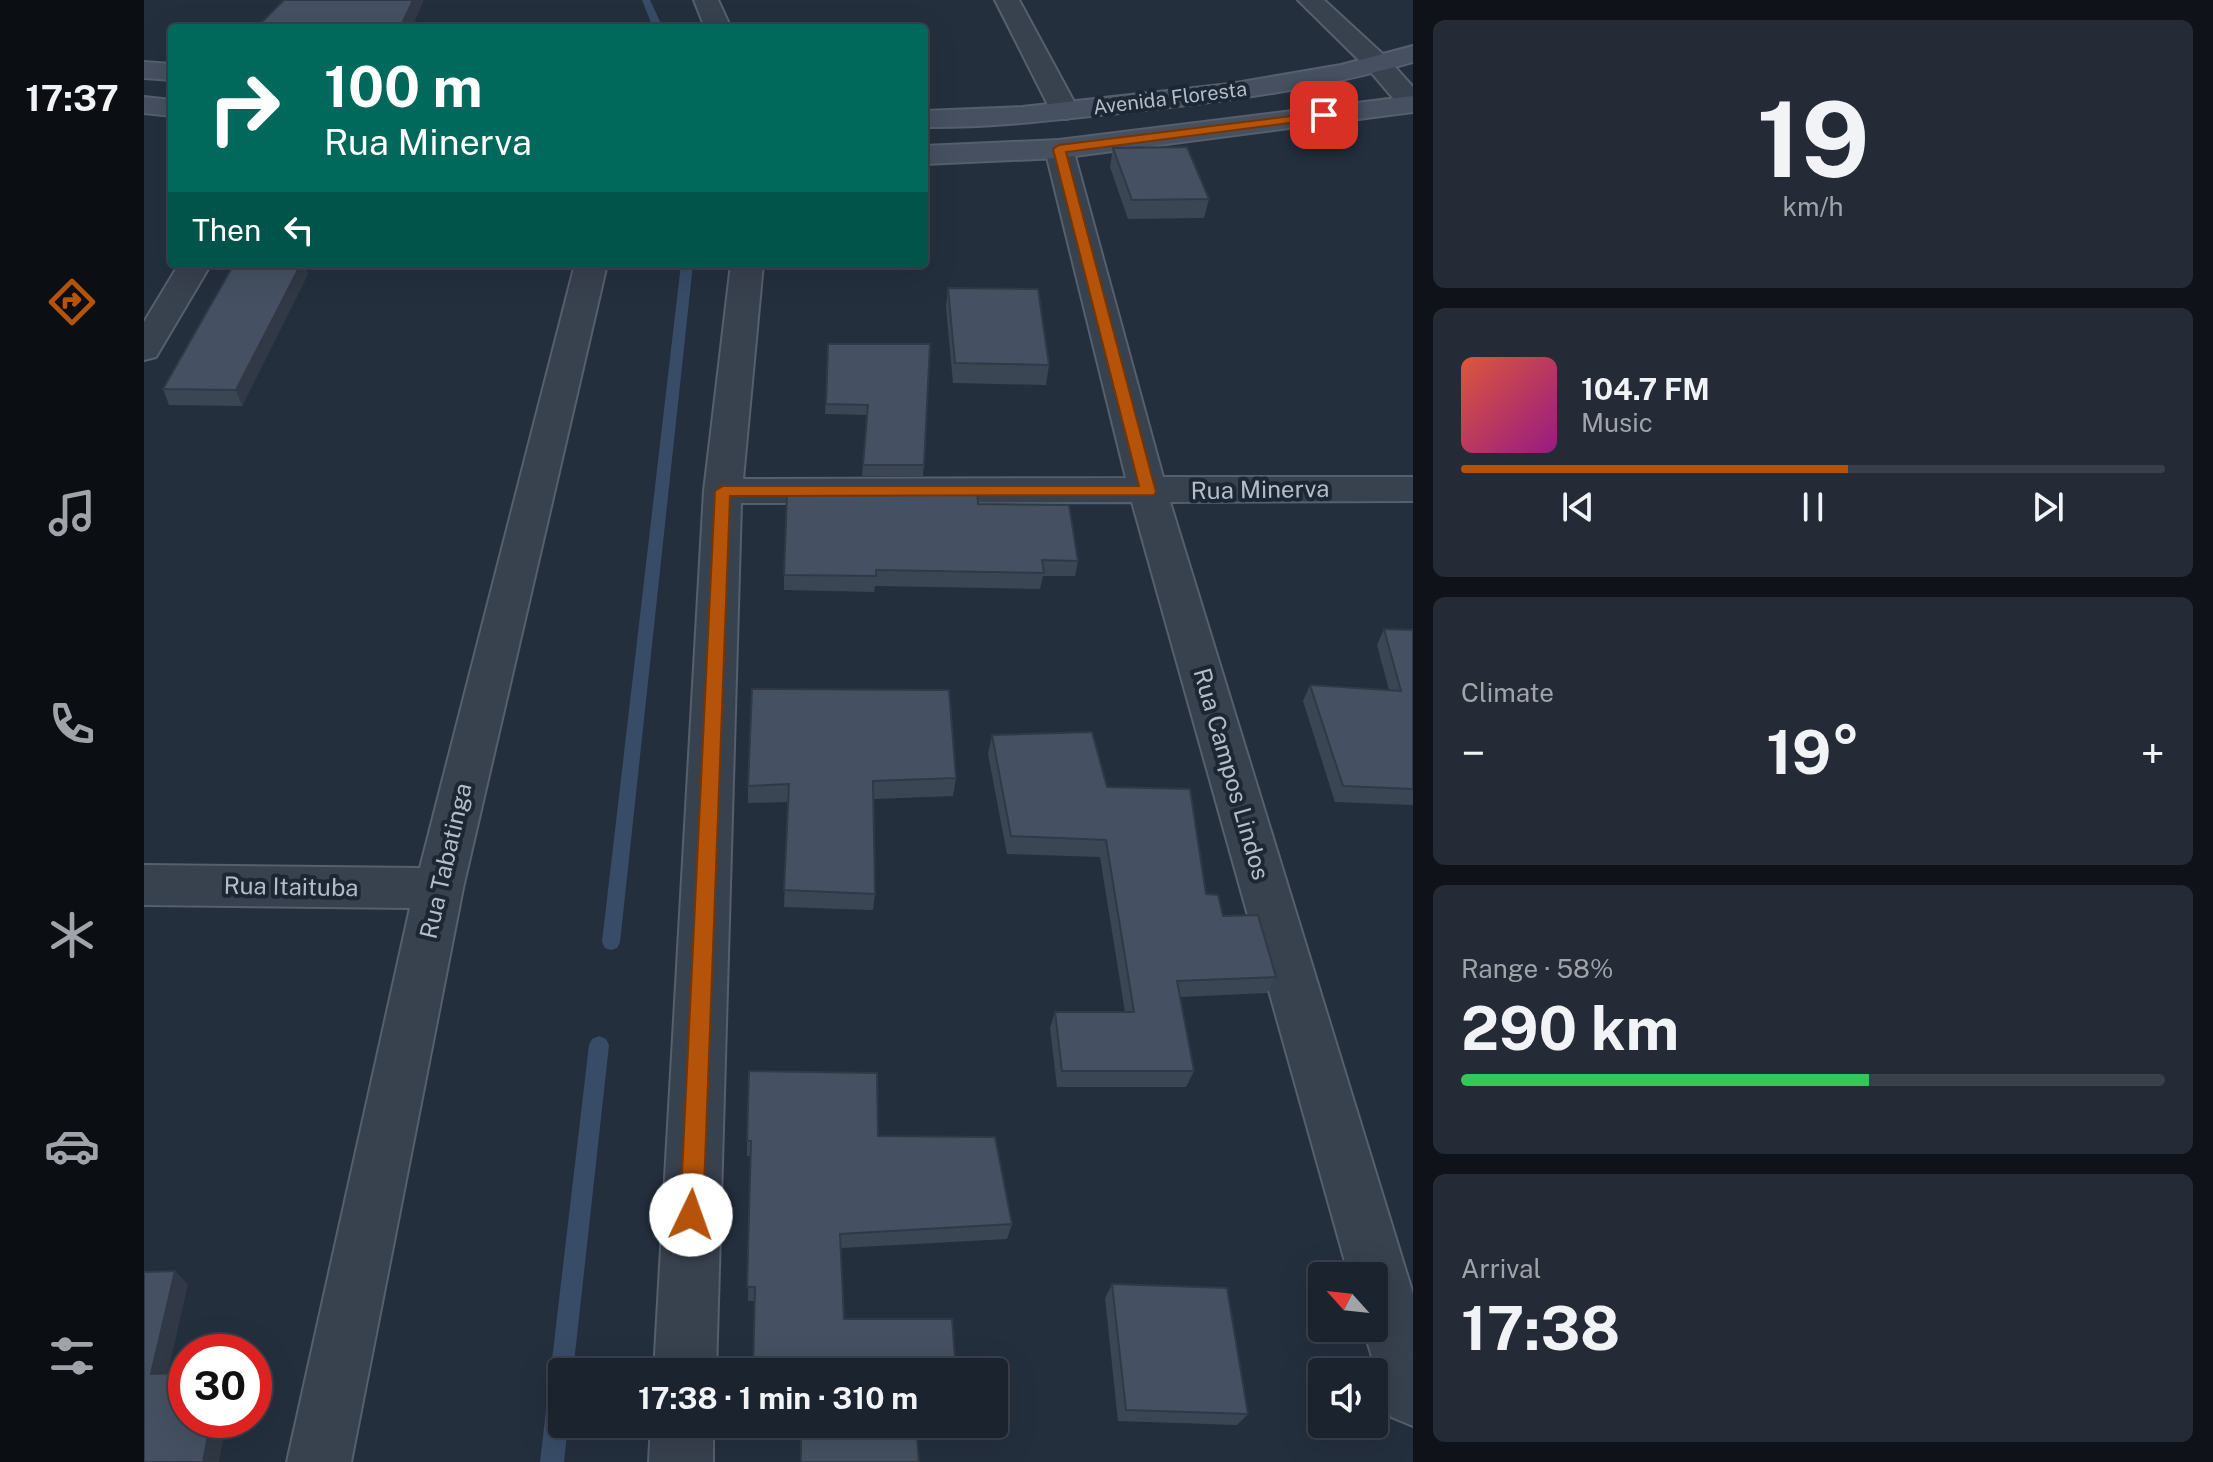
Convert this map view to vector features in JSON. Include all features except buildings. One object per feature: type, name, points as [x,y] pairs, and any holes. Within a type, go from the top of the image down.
[{"type":"street","points":[[706,0],[716,24]]},
{"type":"street","name":"Rua Campos Lindos","points":[[1007,0],[1062,130],[1148,492],[1413,1395]]},
{"type":"street","points":[[1310,0],[1379,65],[1413,104]]},
{"type":"street","name":"Avenida Floresta","points":[[928,154],[1062,130],[1204,96],[1379,65],[1413,54]]},
{"type":"street","points":[[144,70],[168,72]]},
{"type":"street","name":"Avenida Floresta","points":[[928,119],[1062,130],[1413,104]]},
{"type":"street","points":[[144,105],[168,108]]},
{"type":"street","points":[[144,350],[193,268]]},
{"type":"street","name":"Rua Tabatinga","points":[[319,1462],[439,888],[590,268]]},
{"type":"street","points":[[686,1358],[723,491],[747,268]]},
{"type":"street","name":"Rua Minerva","points":[[723,491],[1413,489]]},
{"type":"street","name":"Rua Itaituba","points":[[144,885],[439,888]]},
{"type":"street","points":[[681,1462],[682,1438]]},
{"type":"waterway","points":[[646,0],[656,24]]},
{"type":"waterway","points":[[611,942],[687,268]]},
{"type":"waterway","points":[[552,1462],[599,1045]]},
{"type":"route","points":[[691,1215],[723,491],[1148,492],[1059,149],[1324,115]]}]
